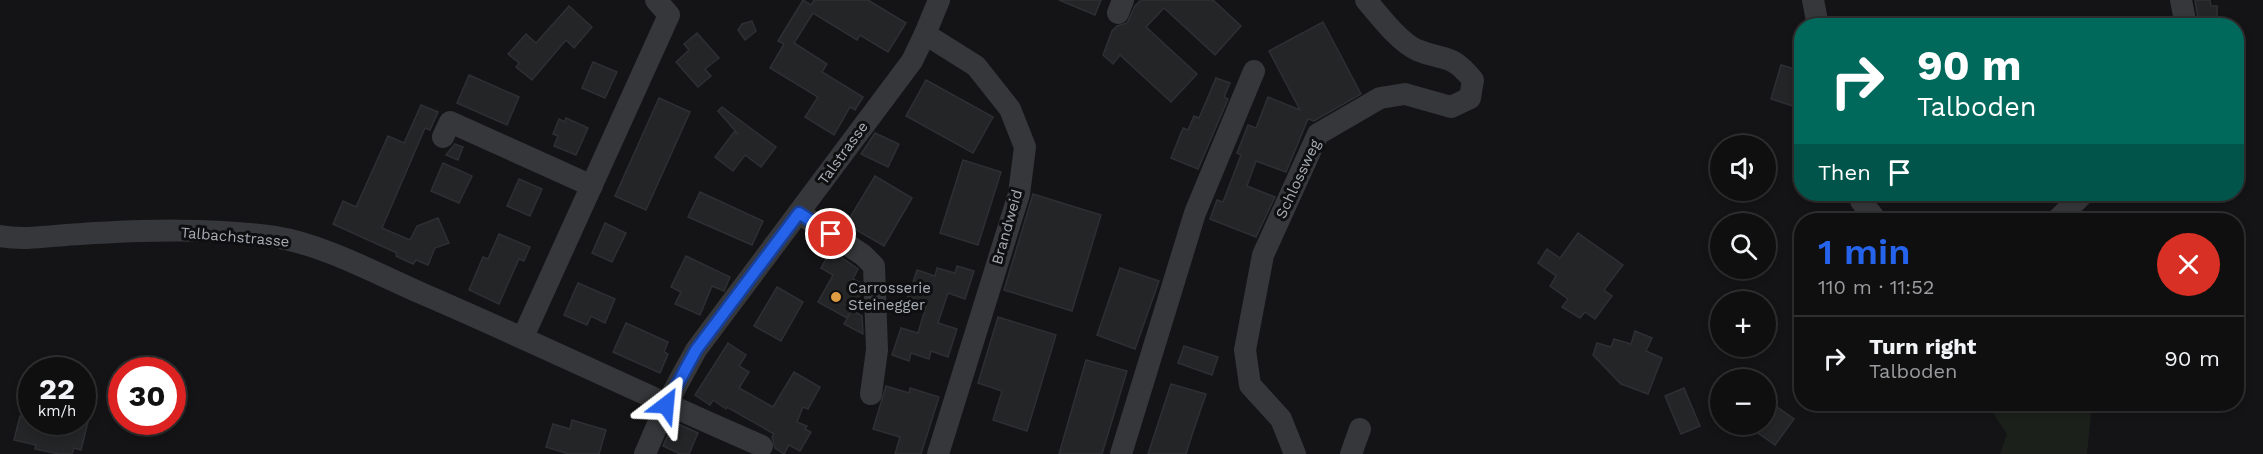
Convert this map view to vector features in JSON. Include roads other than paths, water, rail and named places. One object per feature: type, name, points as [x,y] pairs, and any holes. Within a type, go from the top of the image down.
[{"type":"street","points":[[523,337],[669,15],[656,0]]},
{"type":"street","name":"Talstrasse","points":[[645,454],[666,405],[696,350],[912,61],[926,34],[939,0]]},
{"type":"street","name":"Schlossweg","points":[[1295,454],[1281,419],[1250,385],[1245,350],[1263,255],[1318,134],[1380,98],[1405,94],[1451,107],[1470,98],[1473,80],[1460,64],[1416,49],[1390,28],[1366,0]]},
{"type":"street","points":[[1813,0],[1816,18]]},
{"type":"street","points":[[2181,0],[2184,18]]},
{"type":"street","name":"Brandweid","points":[[926,34],[976,66],[1010,109],[1025,147],[1018,194],[938,454]]},
{"type":"street","points":[[1121,454],[1195,213],[1254,71]]},
{"type":"street","points":[[443,137],[450,122],[592,186]]},
{"type":"street","points":[[1861,201],[1870,213]]},
{"type":"street","points":[[2064,213],[2076,201]]},
{"type":"street","points":[[799,213],[863,255],[874,266],[877,350],[871,394]]},
{"type":"street","name":"Talbachstrasse","points":[[0,236],[15,239],[92,233],[205,231],[277,237],[315,247],[523,337],[666,405],[762,446]]},
{"type":"street","points":[[1351,454],[1360,429]]},
{"type":"place","name":"Carrosserie Steinegger","points":[[836,297]]}]
